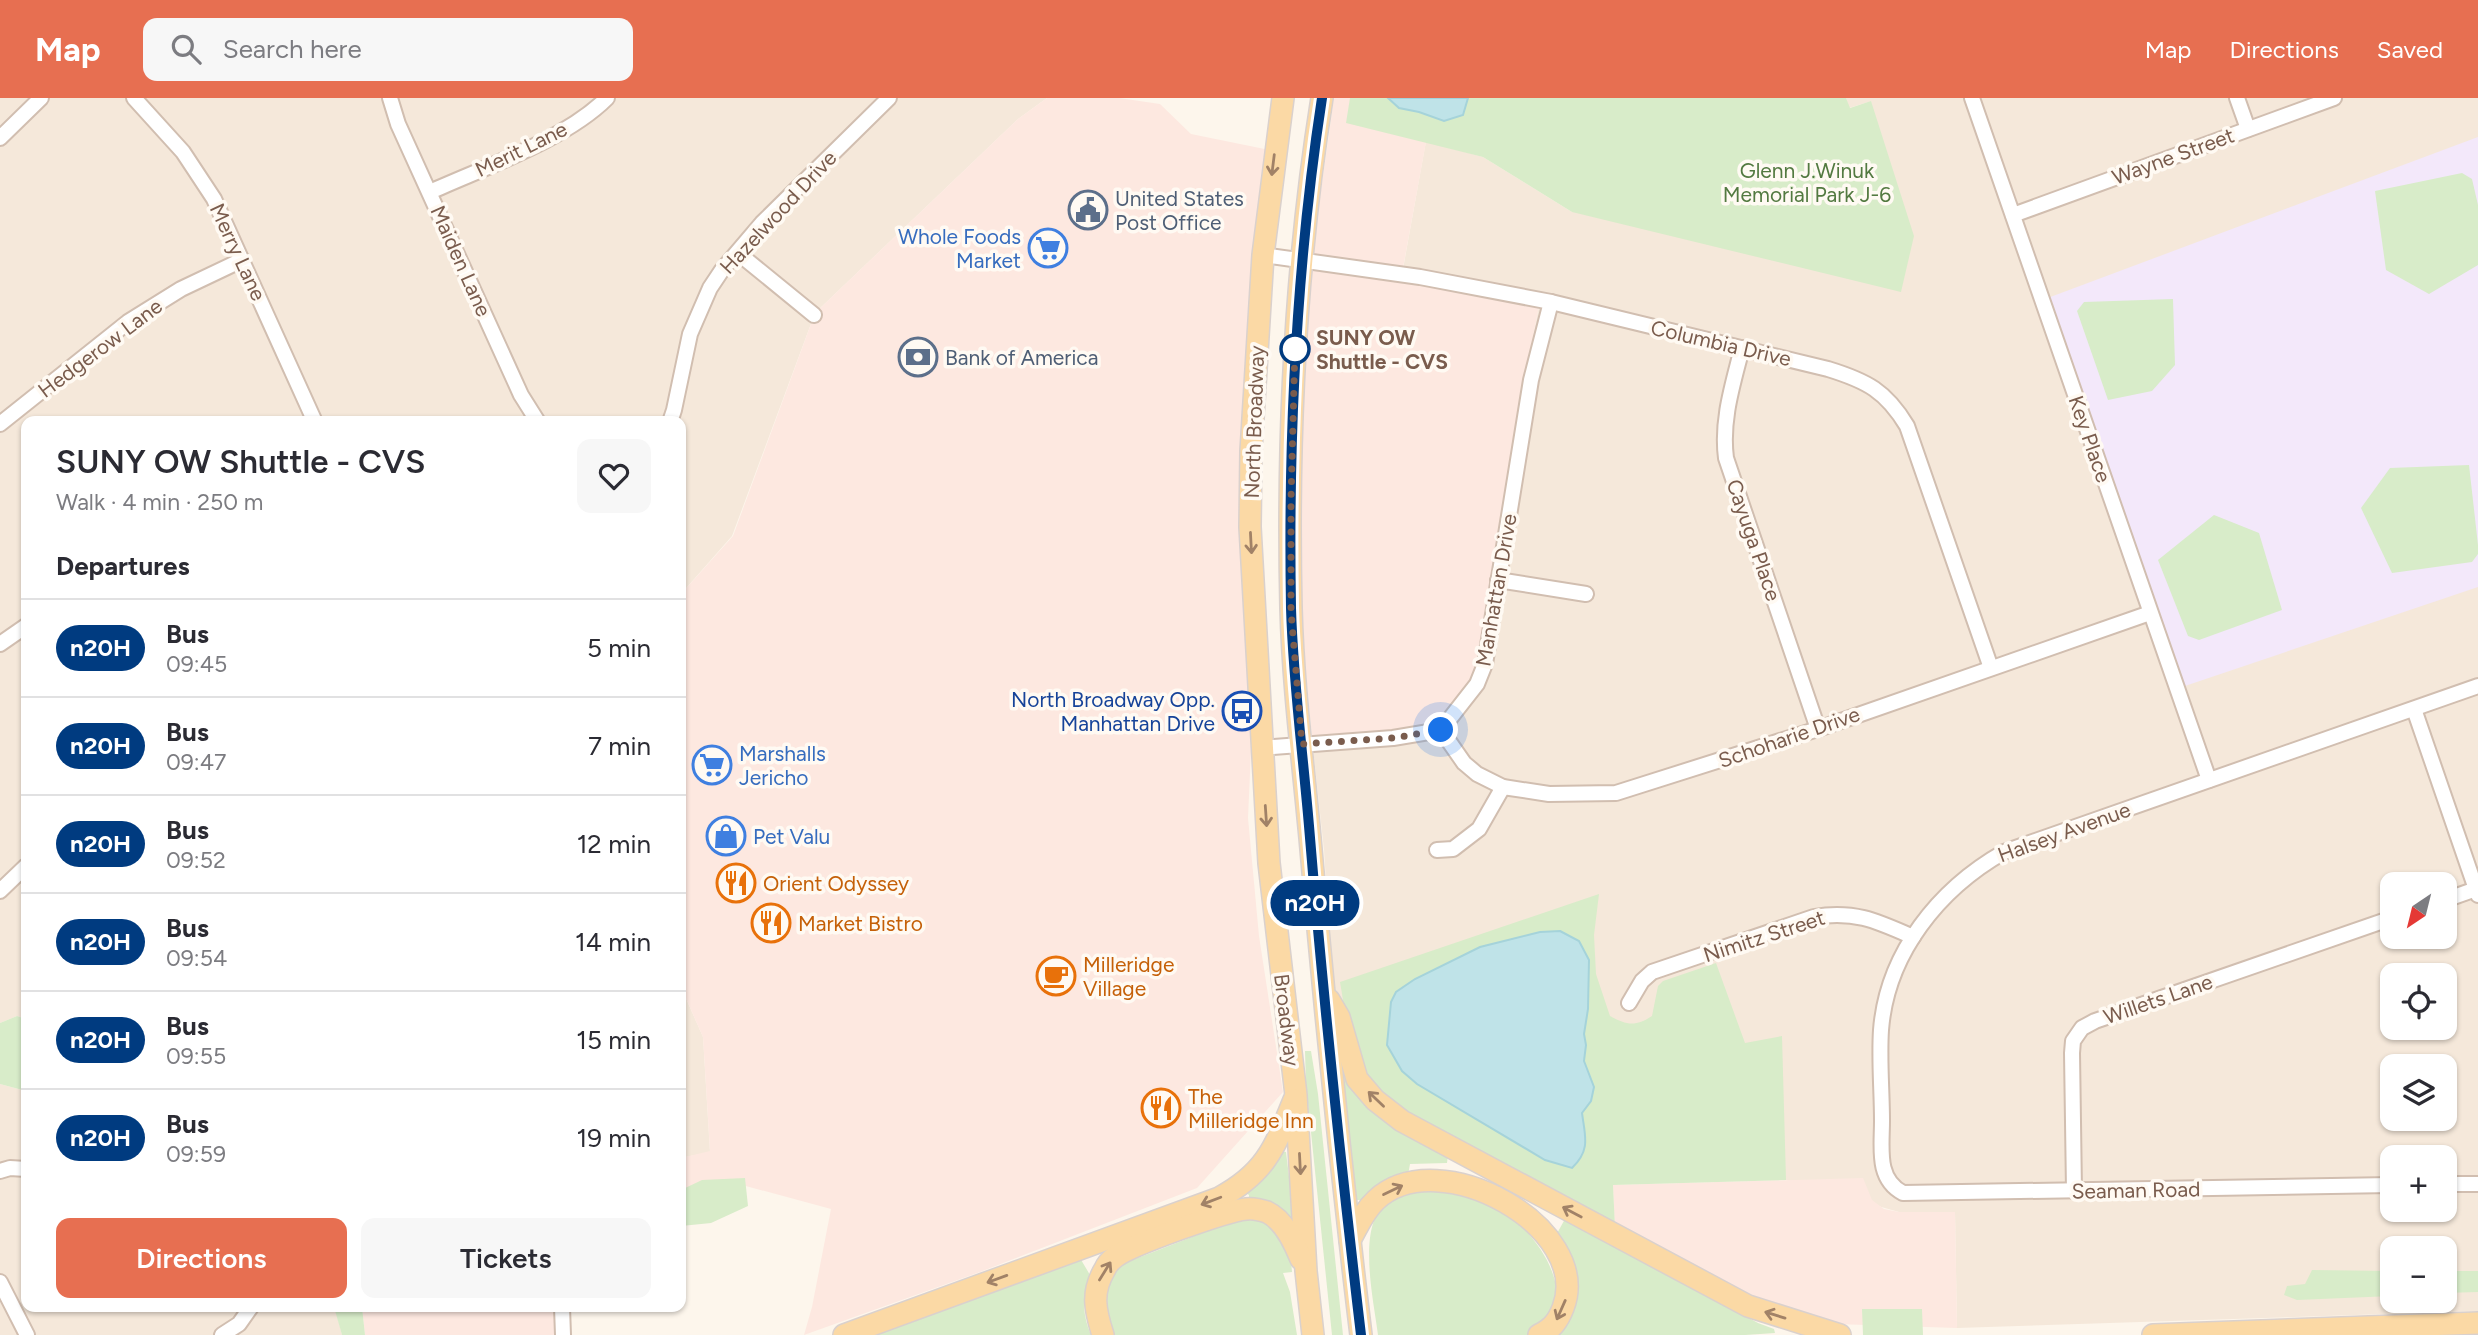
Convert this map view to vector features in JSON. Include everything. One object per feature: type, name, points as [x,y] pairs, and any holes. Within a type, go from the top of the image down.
[{"type":"main road","name":"North Broadway","points":[[1261,748],[1250,527],[1251,451],[1263,255],[1283,98]]},
{"type":"main road","points":[[1312,98],[1318,121]]},
{"type":"main road","name":"North Broadway","points":[[1322,98],[1301,259],[1295,346],[1291,611],[1323,988],[1361,1335]]},
{"type":"main road","name":"Broadway","points":[[1261,748],[1270,874],[1296,1095],[1306,1270],[1313,1335]]},
{"type":"main road","points":[[1323,988],[1339,1017],[1357,1079],[1375,1100],[1402,1121],[1748,1306],[1840,1335]]},
{"type":"main road","points":[[844,1335],[1219,1198],[1240,1187],[1252,1177],[1273,1150],[1296,1095]]},
{"type":"main road","points":[[1350,1240],[1367,1209],[1391,1188],[1414,1182],[1433,1181],[1466,1185],[1490,1193],[1526,1215],[1557,1254],[1564,1271],[1567,1297],[1559,1318],[1553,1326],[1539,1335]]},
{"type":"main road","points":[[1103,1335],[1094,1306],[1096,1287],[1106,1266],[1128,1250],[1227,1214],[1256,1209],[1276,1217],[1293,1241],[1306,1270]]},
{"type":"main road","points":[[2153,1335],[2478,1323]]},
{"type":"street","points":[[0,138],[41,98]]},
{"type":"street","name":"Merry Lane","points":[[134,98],[183,152],[214,199],[312,416]]},
{"type":"street","name":"Maiden Lane","points":[[390,98],[398,124],[521,394],[534,416]]},
{"type":"street","name":"Merit Lane","points":[[430,192],[557,134],[607,98]]},
{"type":"street","name":"Hazelwood Drive","points":[[672,416],[690,334],[710,288],[722,270],[762,223],[889,98]]},
{"type":"street","name":"Key Place","points":[[1972,98],[2209,780]]},
{"type":"street","points":[[2237,98],[2248,129]]},
{"type":"street","name":"Wayne Street","points":[[2013,215],[2334,98]]},
{"type":"street","points":[[738,253],[814,315]]},
{"type":"street","name":"Columbia Drive","points":[[1263,255],[1420,277],[1551,302],[1860,379],[1880,391],[1897,409],[1914,444],[1990,668]]},
{"type":"street","name":"Hedgerow Lane","points":[[0,424],[128,322],[181,289],[242,260]]},
{"type":"street","name":"Manhattan Drive","points":[[1441,730],[1478,684],[1485,664],[1531,380],[1551,302]]},
{"type":"street","name":"Cayuga Place","points":[[1742,348],[1725,419],[1724,441],[1727,458],[1818,729]]},
{"type":"street","points":[[1498,580],[1586,594]]},
{"type":"street","name":"Schoharie Drive","points":[[1441,730],[1464,763],[1477,774],[1503,787],[1549,794],[1616,793],[1818,729],[2150,614]]},
{"type":"street","points":[[0,643],[21,629]]},
{"type":"street","name":"Halsey Avenue","points":[[1887,1179],[1882,1161],[1881,1030],[1888,992],[1913,937],[1937,904],[1961,880],[2004,852],[2478,686]]},
{"type":"street","points":[[2414,709],[2477,892],[2457,897]]},
{"type":"street","points":[[1261,748],[1393,738],[1441,730]]},
{"type":"street","points":[[1437,850],[1453,849],[1479,829],[1503,787]]},
{"type":"street","points":[[0,891],[21,871]]},
{"type":"street","name":"Nimitz Street","points":[[1629,1003],[1642,981],[1653,972],[1814,917],[1835,913],[1855,915],[1883,923],[1913,937]]},
{"type":"street","name":"Willets Lane","points":[[2074,1191],[2072,1053],[2073,1041],[2082,1028],[2130,1008],[2380,922]]},
{"type":"street","points":[[0,1171],[21,1169]]},
{"type":"street","name":"Seaman Road","points":[[1887,1179],[1894,1189],[1915,1194],[2380,1185]]},
{"type":"street","points":[[2457,1184],[2478,1184]]},
{"type":"street","points":[[0,1282],[27,1335]]},
{"type":"street","points":[[222,1335],[239,1324],[247,1312]]},
{"type":"street","points":[[562,1312],[563,1335]]},
{"type":"shaded area","points":[[0,98],[1047,98],[1018,119],[815,313],[732,536],[686,588],[686,416],[21,416],[21,1017],[17,1016],[0,1023]]},
{"type":"shaded area","points":[[1047,98],[1119,98],[1160,104],[1191,134],[1275,151],[1263,255],[1256,640],[1248,818],[1259,936],[1283,1092],[1197,1188],[980,1272],[804,1335],[831,1209],[731,1182],[686,1195],[686,1157],[710,1151],[703,1037],[686,998],[686,588],[733,536],[815,313],[1018,119]]},
{"type":"shaded area","points":[[1334,98],[1500,98],[1483,157],[1426,142],[1401,279],[1539,306],[1517,418],[1481,656],[1472,680],[1452,708],[1436,721],[1412,728],[1312,738],[1298,552],[1302,404],[1310,269]]},
{"type":"shaded area","points":[[1846,98],[2478,98],[2478,1311],[2457,1312],[2457,1236],[2380,1236],[2380,1313],[2417,1313],[1957,1328],[1955,1212],[1899,1212],[1786,1180],[1410,1119],[1333,991],[1324,850],[1312,738],[1412,728],[1436,721],[1517,418],[1539,306],[1401,280],[1426,141],[1483,157],[1572,212],[1872,101],[1849,108]]},
{"type":"shaded area","points":[[2478,137],[2478,587],[2179,688],[2045,299]]},
{"type":"shaded area","points":[[686,998],[703,1037],[710,1152],[686,1157]]},
{"type":"shaded area","points":[[0,1084],[21,1090],[21,1312],[336,1312],[342,1335],[0,1335]]},
{"type":"shaded area","points":[[1863,1178],[1872,1200],[1884,1209],[1899,1212],[1955,1212],[1957,1328],[1835,1324],[1763,1305],[1615,1235],[1613,1185]]},
{"type":"shaded area","points":[[363,1312],[566,1312],[568,1335],[365,1335]]},
{"type":"green space","name":"Glenn J.Winuk Memorial Park J-6","points":[[1350,98],[1388,98],[1399,108],[1444,121],[1463,115],[1468,98],[1846,98],[1850,108],[1871,101],[1914,236],[1901,292],[1572,212],[1483,157],[1346,123]]},
{"type":"green space","points":[[2462,173],[2472,179],[2478,205],[2478,265],[2429,294],[2386,270],[2375,191]]},
{"type":"green space","points":[[2173,299],[2175,365],[2152,391],[2108,400],[2077,311],[2084,302]]},
{"type":"green space","points":[[2469,465],[2478,554],[2472,562],[2392,573],[2361,508],[2390,468]]},
{"type":"green space","points":[[2214,515],[2259,533],[2282,610],[2199,640],[2188,636],[2158,560]]},
{"type":"green space","points":[[1599,894],[1594,935],[1596,974],[1610,1016],[1631,1023],[1646,1020],[1652,1016],[1658,986],[1663,981],[1716,963],[1745,1043],[1782,1036],[1786,1180],[1613,1185],[1615,1228],[1405,1113],[1372,1084],[1362,1070],[1350,1040],[1340,982]]},
{"type":"green space","points":[[17,1016],[21,1017],[21,1090],[0,1084],[0,1023]]},
{"type":"green space","points":[[1305,1051],[1311,1051],[1318,1094],[1343,1335],[1332,1335],[1306,1084]]},
{"type":"green space","points":[[1345,1066],[1448,1155],[1447,1163],[1410,1164],[1408,1175],[1366,1200],[1357,1200],[1341,1067]]},
{"type":"green space","points":[[1280,1151],[1286,1152],[1295,1225],[1249,1202],[1249,1195],[1246,1193]]},
{"type":"green space","points":[[745,1178],[748,1206],[711,1223],[686,1226],[686,1188],[702,1180]]},
{"type":"green space","points":[[1436,1189],[1475,1198],[1494,1206],[1511,1217],[1532,1238],[1550,1266],[1555,1281],[1557,1296],[1554,1311],[1544,1326],[1527,1335],[1378,1335],[1369,1263],[1372,1226],[1379,1211],[1394,1198]]},
{"type":"green space","points":[[1241,1218],[1267,1220],[1290,1249],[1292,1272],[1283,1273],[1290,1292],[1297,1335],[1113,1335],[1102,1311],[1105,1286],[1117,1266]]},
{"type":"green space","points":[[1565,1219],[1758,1323],[1774,1329],[1775,1333],[1553,1335],[1569,1316],[1576,1300],[1573,1272],[1555,1237]]},
{"type":"green space","points":[[1080,1258],[1090,1275],[1084,1305],[1091,1335],[872,1335]]},
{"type":"green space","points":[[2312,1270],[2380,1271],[2380,1297],[2297,1300],[2284,1295],[2287,1286],[2305,1284]]},
{"type":"green space","points":[[2457,1271],[2478,1271],[2478,1292],[2457,1293]]},
{"type":"green space","points":[[1862,1309],[1922,1309],[1923,1335],[1863,1335]]},
{"type":"green space","points":[[335,1312],[363,1312],[365,1335],[342,1335]]},
{"type":"water","points":[[1388,98],[1468,98],[1463,115],[1444,121],[1399,108]]},
{"type":"water","points":[[1560,931],[1579,941],[1589,960],[1584,1061],[1594,1087],[1591,1101],[1582,1113],[1584,1149],[1572,1168],[1545,1160],[1417,1084],[1402,1071],[1387,1045],[1391,1002],[1396,992],[1415,979],[1480,947],[1540,932]]},
{"type":"bus line","name":"n20H","points":[[1322,98],[1301,259],[1295,346],[1291,611],[1323,988],[1361,1335]]},
{"type":"place","name":"United States Post Office","points":[[1088,210]]},
{"type":"place","name":"Whole Foods Market","points":[[1048,248]]},
{"type":"place","name":"SUNY OW Shuttle - CVS","points":[[1295,349]]},
{"type":"place","name":"Bank of America","points":[[918,357]]},
{"type":"place","name":"North Broadway Opp. Manhattan Drive","points":[[1242,711]]},
{"type":"place","name":"Marshalls Jericho","points":[[712,765]]},
{"type":"place","name":"Pet Valu","points":[[726,836]]},
{"type":"place","name":"Orient Odyssey","points":[[736,883]]},
{"type":"place","name":"Market Bistro","points":[[771,923]]},
{"type":"place","name":"Milleridge Village","points":[[1056,976]]},
{"type":"place","name":"The Milleridge Inn","points":[[1161,1108]]},
{"type":"route","points":[[1295,349],[1295,346],[1291,611],[1302,744],[1393,738],[1441,730]]}]
